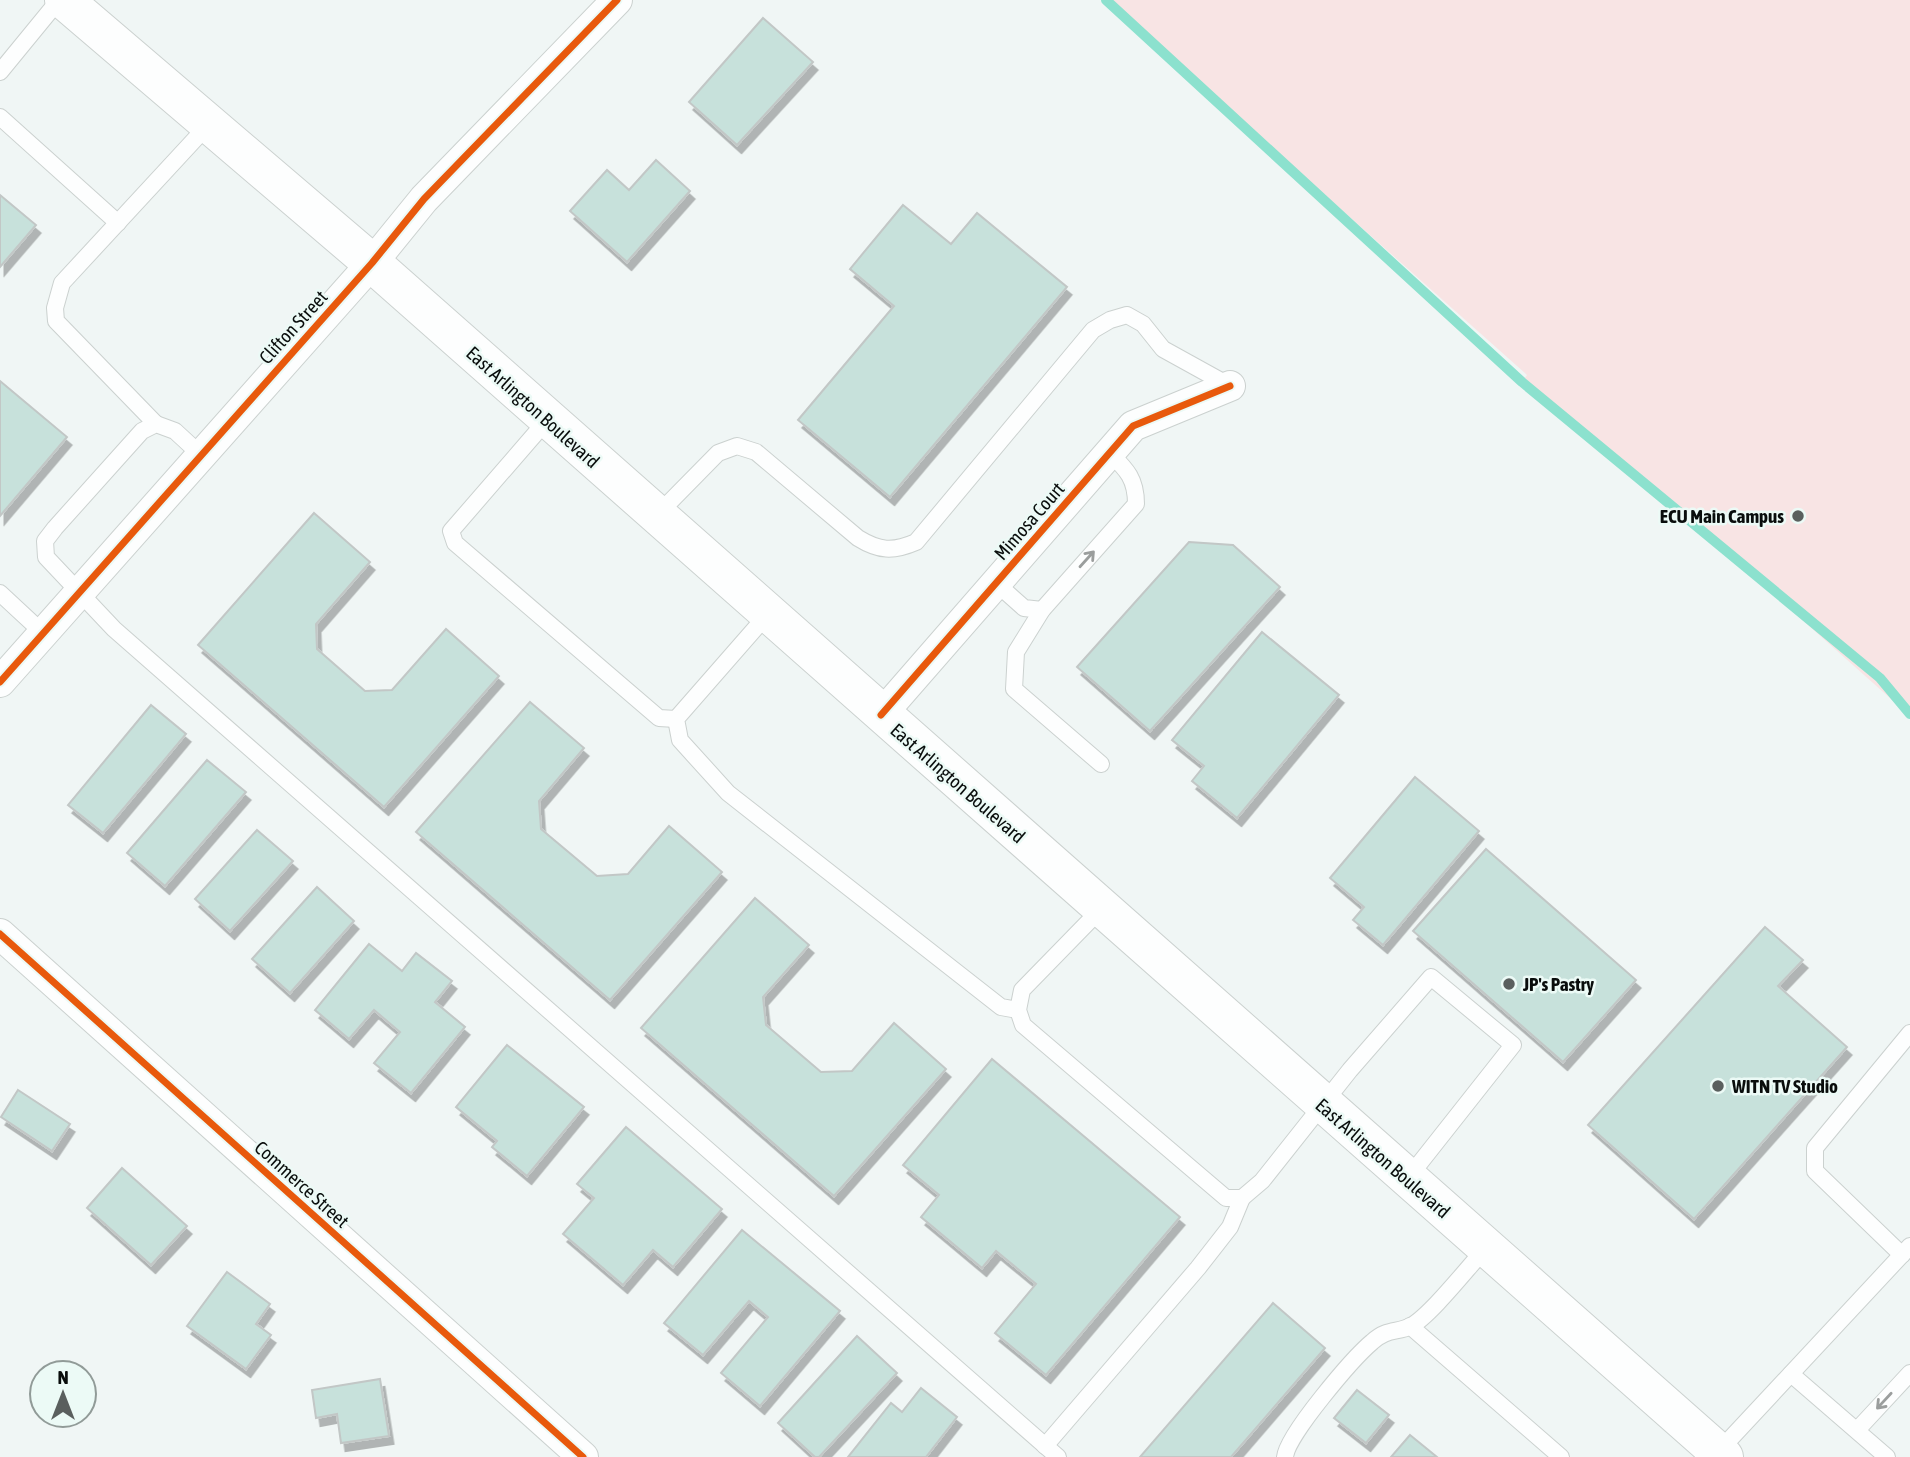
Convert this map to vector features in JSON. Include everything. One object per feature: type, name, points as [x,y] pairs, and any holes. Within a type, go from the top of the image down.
[{"type":"main road","name":"East Arlington Boulevard","points":[[61,0],[372,263],[1718,1455]]},
{"type":"street","name":"Clifton Street","points":[[0,682],[372,263],[424,200],[617,0]]},
{"type":"street","name":"Mimosa Court","points":[[881,715],[1133,426],[1230,386]]},
{"type":"street","name":"Commerce Street","points":[[0,934],[583,1457]]},
{"type":"lane","points":[[0,72],[61,0]]},
{"type":"lane","points":[[0,117],[118,223]]},
{"type":"lane","points":[[201,455],[175,431],[156,424],[56,321],[55,308],[62,283],[209,124]]},
{"type":"lane","points":[[656,516],[718,453],[737,446],[757,452],[875,549],[898,550],[916,542],[1093,330],[1110,320],[1127,315],[1143,324],[1163,349],[1230,386]]},
{"type":"lane","points":[[548,419],[451,531],[455,543],[659,718],[676,719]]},
{"type":"lane","points":[[156,424],[142,431],[45,541],[46,556],[114,629],[1052,1452],[1230,1227],[1242,1198],[1262,1181],[1322,1104],[1431,977],[1513,1045],[1407,1179]]},
{"type":"lane","points":[[1101,764],[1014,689],[1016,652],[1042,610],[1136,504],[1136,485],[1129,472],[1110,453]]},
{"type":"lane","points":[[996,583],[1024,608],[1042,610]]},
{"type":"lane","points":[[0,593],[43,633]]},
{"type":"lane","points":[[676,719],[767,615]]},
{"type":"lane","points":[[676,719],[680,740],[728,793],[1001,1007],[1018,1010]]},
{"type":"lane","points":[[1101,909],[1022,990],[1018,1010],[1023,1025],[1226,1198],[1242,1198]]},
{"type":"lane","points":[[1718,1455],[1906,1250],[1815,1171],[1815,1148],[1910,1033]]},
{"type":"lane","points":[[1285,1457],[1286,1447],[1297,1429],[1371,1342],[1390,1329],[1410,1326],[1486,1248]]},
{"type":"lane","points":[[1410,1326],[1557,1456]]},
{"type":"lane","points":[[1858,1429],[1910,1373]]},
{"type":"lane","points":[[1791,1374],[1858,1429],[1887,1457]]},
{"type":"shaded area","name":"ECU Main Campus","points":[[1106,0],[1910,0],[1910,716],[1707,535],[1522,382],[1527,375]]},
{"type":"building","points":[[763,18],[813,62],[737,145],[689,102]]},
{"type":"building","points":[[656,160],[690,191],[627,262],[570,211],[607,170],[629,190]]},
{"type":"building","points":[[0,195],[36,225],[0,267]]},
{"type":"building","points":[[903,205],[951,244],[977,213],[1067,287],[890,497],[798,420],[894,306],[850,269]]},
{"type":"building","points":[[0,381],[67,437],[0,516]]},
{"type":"building","points":[[314,513],[370,562],[316,624],[317,649],[365,691],[392,690],[446,629],[499,676],[384,807],[198,645]]},
{"type":"building","points":[[1189,542],[1233,545],[1280,587],[1150,731],[1077,667]]},
{"type":"building","points":[[1262,632],[1339,695],[1237,818],[1192,781],[1204,766],[1172,740]]},
{"type":"building","points":[[530,702],[584,748],[539,801],[541,829],[597,876],[628,874],[669,826],[722,872],[610,1000],[416,832]]},
{"type":"building","points":[[151,705],[186,734],[103,833],[68,805]]},
{"type":"building","points":[[207,760],[246,792],[165,886],[127,853]]},
{"type":"building","points":[[1415,777],[1479,831],[1383,945],[1353,920],[1364,907],[1330,878]]},
{"type":"building","points":[[257,830],[293,861],[230,931],[195,899]]},
{"type":"building","points":[[1486,849],[1636,980],[1563,1062],[1413,931]]},
{"type":"building","points":[[317,887],[354,921],[290,993],[252,959]]},
{"type":"building","points":[[755,898],[809,945],[763,997],[766,1025],[821,1072],[852,1071],[894,1023],[946,1069],[834,1196],[641,1028]]},
{"type":"building","name":"WITN TV Studio","points":[[1765,927],[1803,960],[1778,986],[1847,1047],[1694,1219],[1588,1125]]},
{"type":"building","points":[[369,944],[402,971],[416,953],[452,981],[435,1002],[465,1027],[411,1093],[374,1063],[400,1032],[374,1010],[349,1039],[315,1010]]},
{"type":"building","points":[[507,1045],[584,1107],[527,1176],[492,1147],[497,1141],[456,1107]]},
{"type":"building","points":[[992,1059],[1180,1217],[1046,1375],[995,1333],[1036,1284],[996,1251],[982,1268],[921,1217],[939,1195],[903,1165]]},
{"type":"building","points":[[18,1090],[70,1124],[52,1151],[1,1117]]},
{"type":"building","points":[[626,1127],[722,1209],[673,1267],[653,1250],[623,1285],[563,1234],[594,1198],[577,1184]]},
{"type":"building","points":[[122,1168],[187,1226],[151,1265],[87,1208]]},
{"type":"building","points":[[742,1230],[840,1311],[760,1406],[721,1373],[768,1317],[749,1301],[703,1355],[664,1323]]},
{"type":"building","points":[[227,1272],[270,1304],[256,1324],[271,1335],[246,1369],[187,1326]]},
{"type":"building","points":[[1273,1303],[1325,1348],[1231,1457],[1140,1457]]},
{"type":"building","points":[[857,1336],[897,1373],[819,1457],[815,1457],[778,1423]]},
{"type":"building","points":[[380,1379],[389,1436],[341,1443],[337,1414],[316,1418],[312,1390]]},
{"type":"building","points":[[921,1388],[957,1417],[926,1457],[848,1457],[891,1403],[902,1412]]},
{"type":"building","points":[[1357,1390],[1389,1415],[1366,1443],[1334,1418]]},
{"type":"building","points":[[1410,1435],[1437,1457],[1391,1457]]},
{"type":"waterway","points":[[1106,0],[1522,382],[1880,678],[1910,714]]},
{"type":"cycle path","points":[[0,682],[372,263],[424,199],[617,0]]},
{"type":"cycle path","points":[[881,715],[1133,426],[1230,386]]},
{"type":"cycle path","points":[[0,934],[583,1457]]},
{"type":"place","name":"ECU Main Campus","points":[[1798,516]]},
{"type":"place","name":"JP's Pastry","points":[[1509,984]]},
{"type":"place","name":"WITN TV Studio","points":[[1718,1086]]}]
